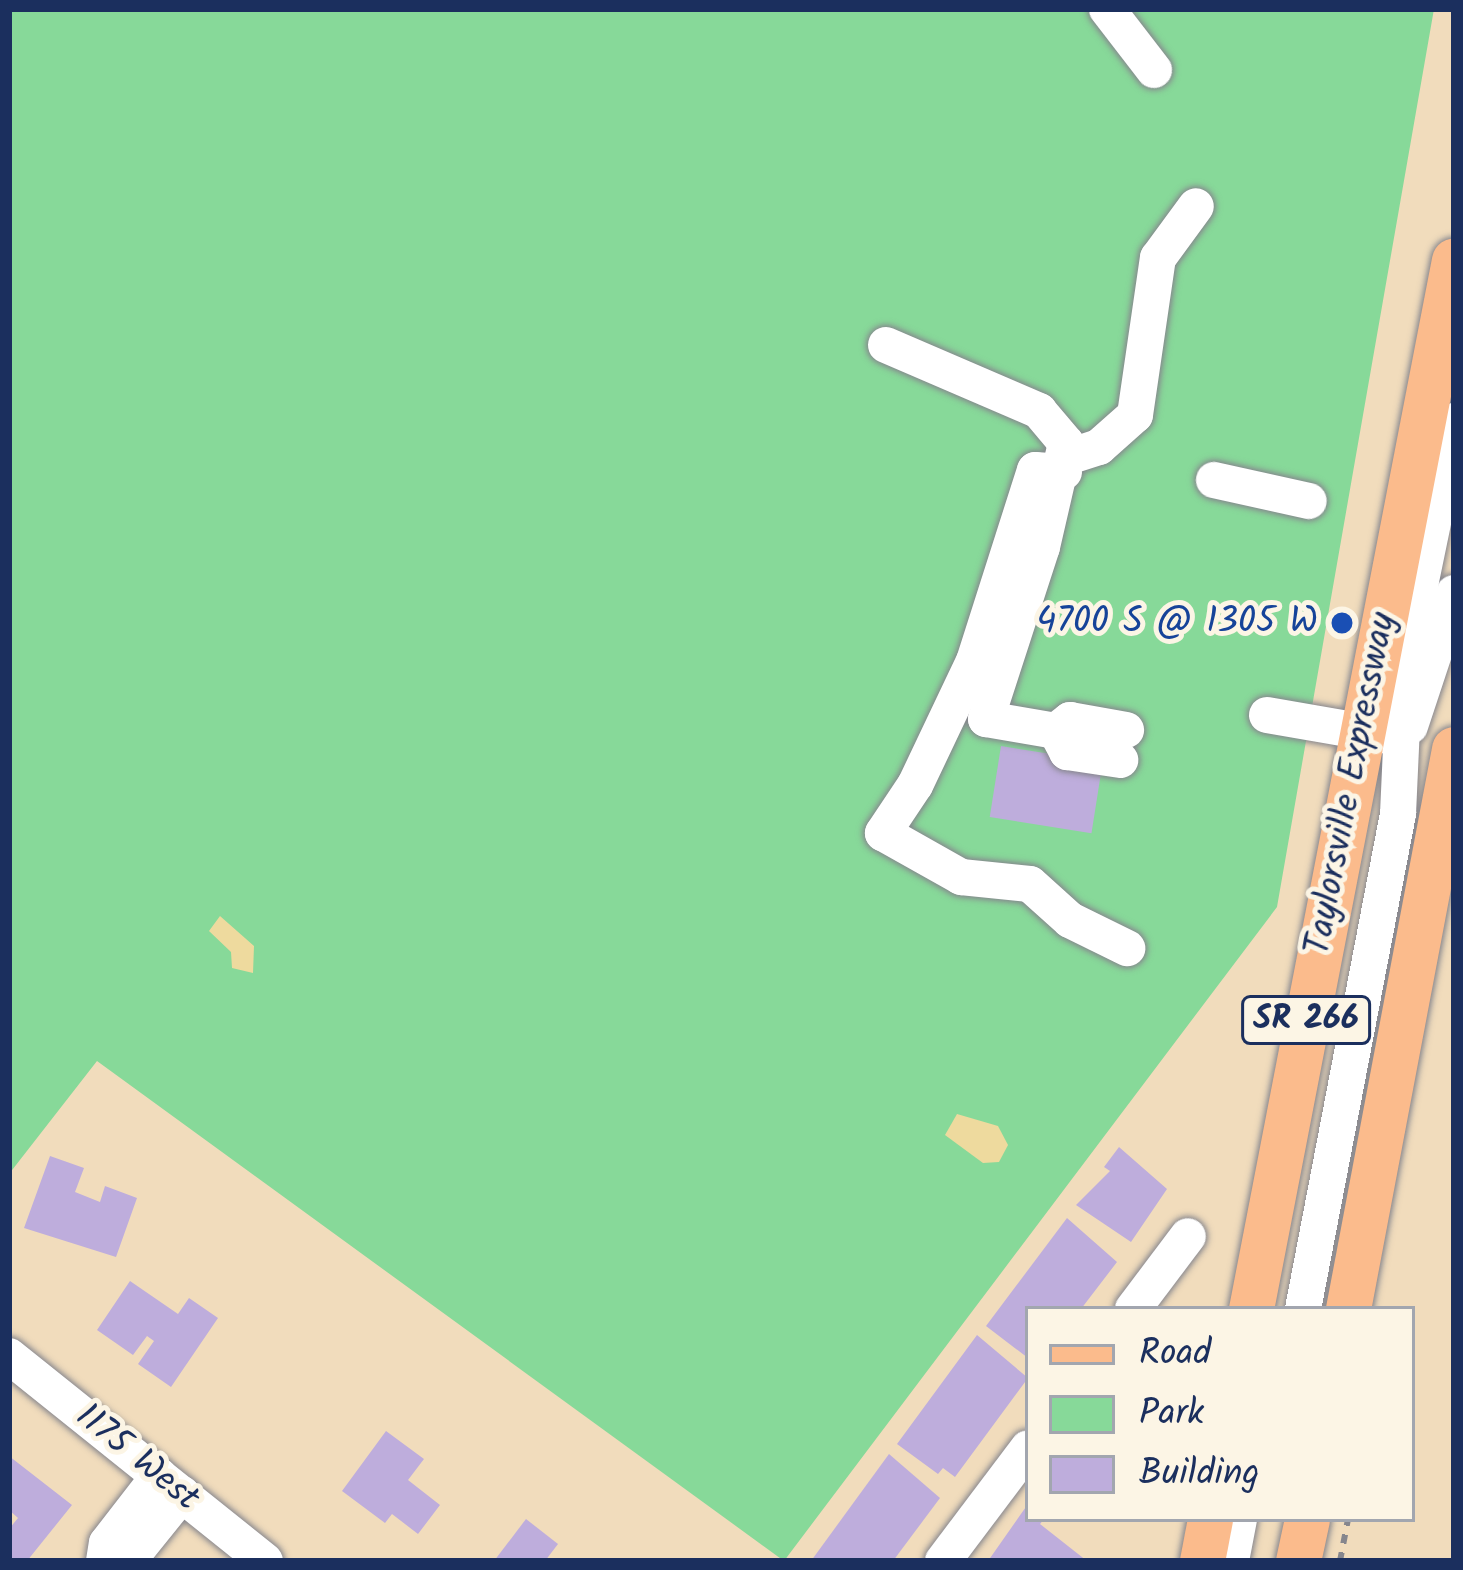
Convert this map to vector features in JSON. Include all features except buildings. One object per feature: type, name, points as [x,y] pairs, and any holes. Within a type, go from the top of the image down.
[{"type":"main road","name":"Taylorsville Expressway","points":[[1252,1306],[1383,735],[1454,260]]},
{"type":"main road","name":"SR 266","points":[[1349,1306],[1454,748]]},
{"type":"main road","points":[[1202,1561],[1209,1522]]},
{"type":"main road","points":[[1298,1561],[1305,1522]]},
{"type":"street","points":[[1107,9],[1154,70]]},
{"type":"street","points":[[1127,948],[1070,920],[1030,884],[962,877],[883,832],[915,785],[974,662],[1034,470],[1064,465],[1099,446],[1135,415],[1158,258],[1196,206]]},
{"type":"street","points":[[886,344],[1039,411],[1066,443],[1064,465],[986,719],[1056,731],[1066,752],[1123,745]]},
{"type":"street","points":[[1280,1306],[1374,812],[1383,735],[1405,658],[1454,421]]},
{"type":"street","points":[[1214,480],[1309,501]]},
{"type":"street","points":[[1305,1306],[1398,814],[1383,735],[1436,666],[1454,593]]},
{"type":"street","points":[[1268,715],[1454,748]]},
{"type":"street","points":[[1135,1306],[1188,1236]]},
{"type":"street","name":"1175 West","points":[[9,1356],[265,1561]]},
{"type":"street","points":[[943,1561],[1025,1452]]},
{"type":"street","points":[[104,1561],[107,1543],[171,1485]]},
{"type":"street","points":[[128,1561],[171,1485]]},
{"type":"street","points":[[1231,1561],[1238,1522]]},
{"type":"street","points":[[1256,1561],[1263,1522]]},
{"type":"path","points":[[1340,1561],[1347,1522]]},
{"type":"green space","points":[[9,9],[1434,9],[1277,907],[784,1561],[97,1061],[9,1174]]},
{"type":"sand","points":[[220,916],[254,946],[253,973],[232,968],[231,952],[209,931]]},
{"type":"sand","points":[[957,1114],[998,1126],[1008,1145],[999,1162],[983,1163],[945,1135]]},
{"type":"place","name":"4700 S @ 1305 W","points":[[1342,623]]}]
